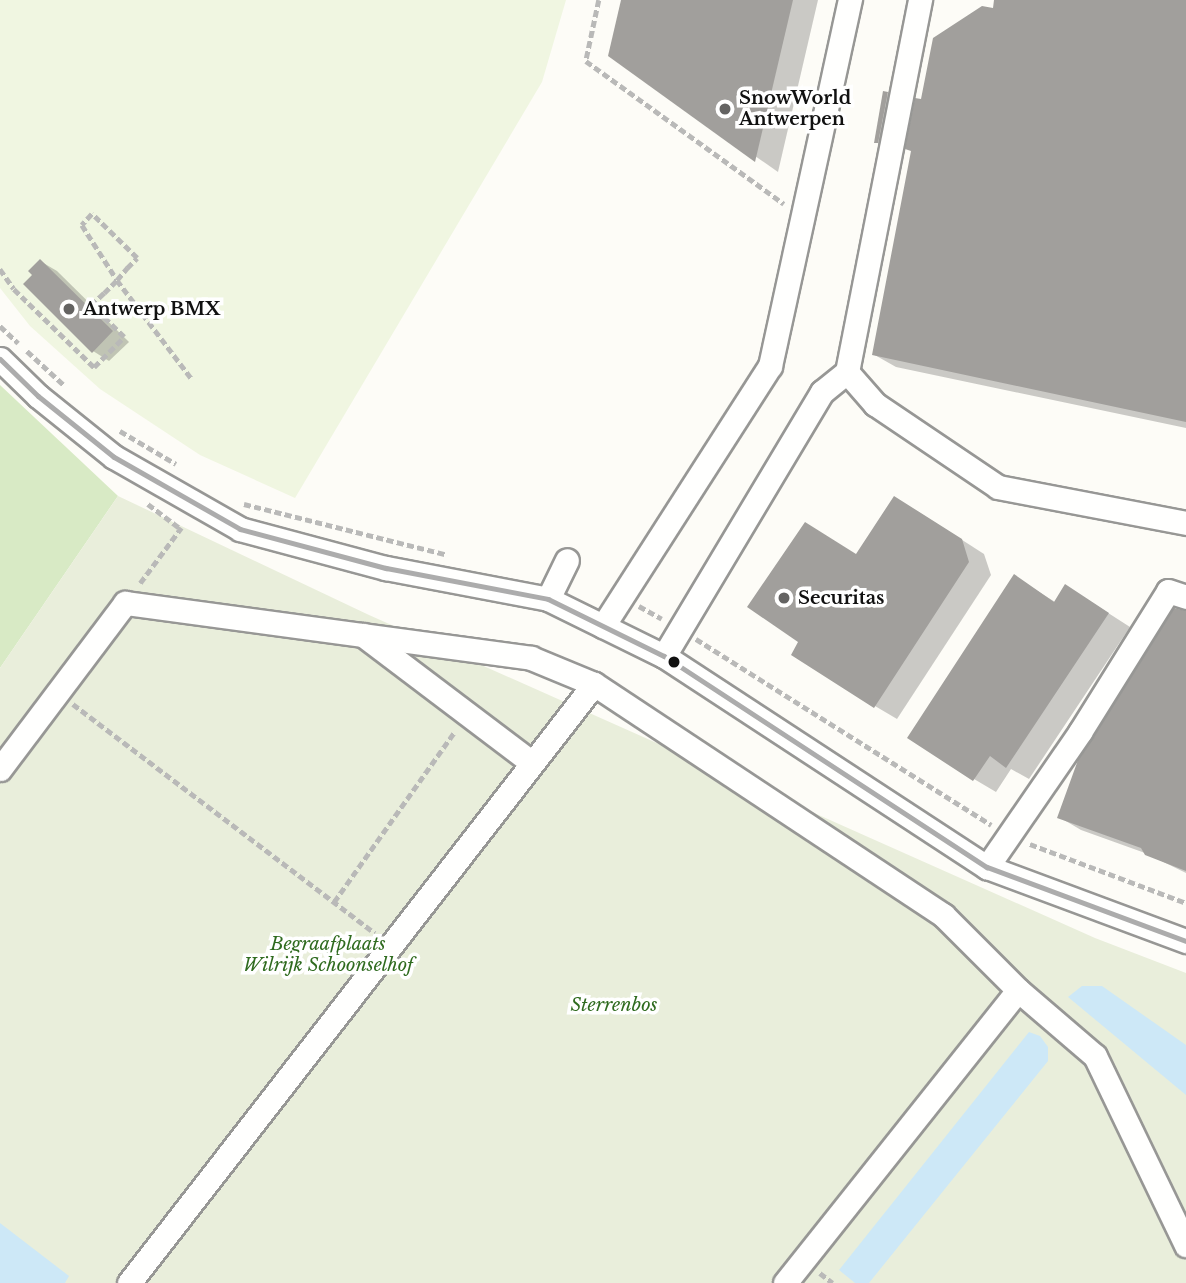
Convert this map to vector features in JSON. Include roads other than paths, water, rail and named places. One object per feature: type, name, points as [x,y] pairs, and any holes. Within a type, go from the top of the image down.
[{"type":"street","points":[[603,626],[770,366],[850,0]]},
{"type":"street","points":[[664,656],[822,392],[847,372],[920,0]]},
{"type":"street","points":[[0,359],[38,396],[114,457],[240,529],[373,565],[548,598],[664,656],[987,867],[1186,941]]},
{"type":"street","points":[[847,372],[875,404],[998,487],[1186,523]]},
{"type":"street","points":[[548,598],[567,561]]},
{"type":"street","points":[[987,867],[1080,732],[1168,591],[1186,597]]},
{"type":"street","points":[[0,769],[125,603],[531,658],[594,684],[943,915],[1018,990],[1095,1056],[1186,1245]]},
{"type":"street","points":[[360,634],[531,762]]},
{"type":"street","points":[[129,1283],[594,684]]},
{"type":"street","points":[[785,1283],[1018,990]]},
{"type":"water","points":[[1082,986],[1102,986],[1186,1045],[1186,1095],[1068,997]]},
{"type":"water","points":[[1029,1032],[1040,1036],[1048,1047],[1048,1061],[869,1283],[855,1283],[839,1270]]},
{"type":"water","points":[[0,1223],[69,1276],[65,1283],[0,1283]]},
{"type":"place","name":"SnowWorld Antwerpen","points":[[725,109]]},
{"type":"place","name":"Antwerp BMX","points":[[69,309]]},
{"type":"place","name":"Securitas","points":[[784,598]]},
{"type":"park label","name":"Begraafplaats Wilrijk Schoonselhof","points":[[328,955]]},
{"type":"park label","name":"Sterrenbos","points":[[614,1005]]}]
